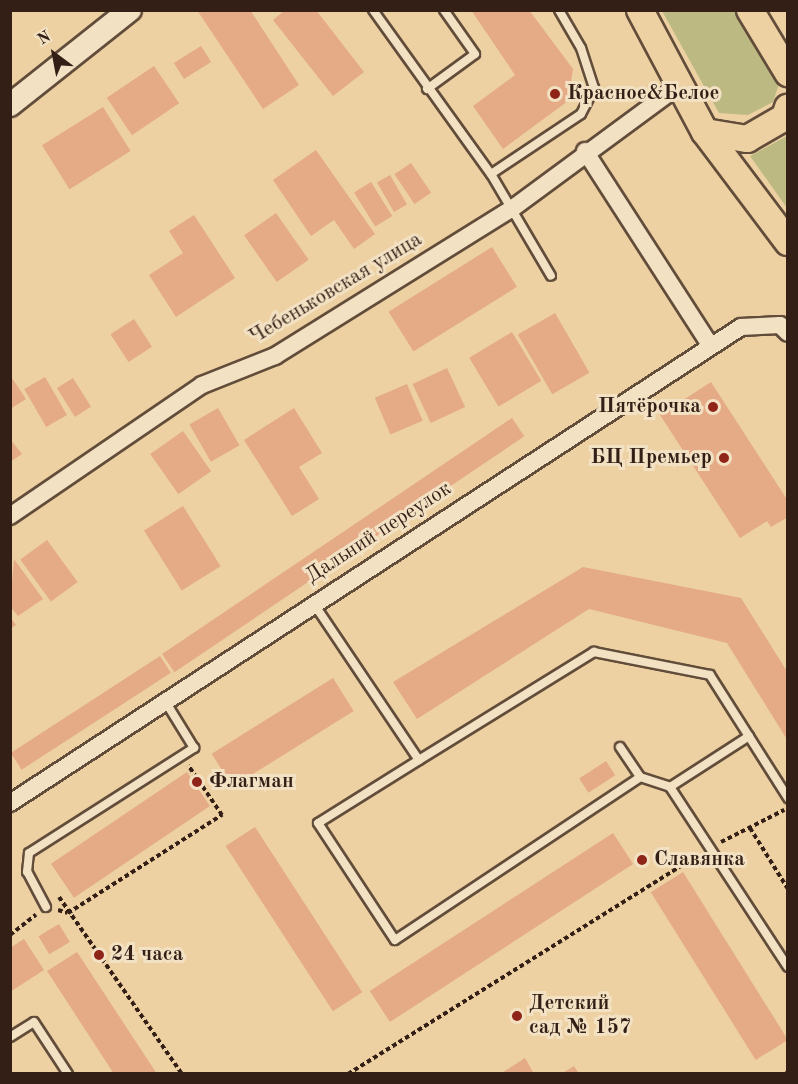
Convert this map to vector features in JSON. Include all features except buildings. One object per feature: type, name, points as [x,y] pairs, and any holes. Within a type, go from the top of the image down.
[{"type":"main road","points":[[10,105],[130,10]]},
{"type":"main road","points":[[640,10],[677,87],[705,132],[788,242]]},
{"type":"main road","points":[[750,10],[788,73]]},
{"type":"main road","points":[[705,132],[747,139],[784,117],[788,107]]},
{"type":"street","name":"Чебеньковская улица","points":[[10,516],[202,385],[275,356],[513,208],[585,151],[677,87]]},
{"type":"street","points":[[585,151],[710,345]]},
{"type":"street","name":"Дальний переулок","points":[[10,802],[710,345],[741,327],[784,329]]},
{"type":"lane","points":[[373,10],[427,89],[491,174],[551,276]]},
{"type":"lane","points":[[427,89],[475,54],[444,10]]},
{"type":"lane","points":[[491,174],[581,114],[594,88],[581,48],[559,10]]},
{"type":"lane","points":[[313,603],[419,760]]},
{"type":"lane","points":[[640,777],[395,940],[318,823],[594,652],[710,675],[788,798]]},
{"type":"lane","points":[[46,907],[27,872],[29,853],[194,748],[165,701]]},
{"type":"lane","points":[[670,787],[749,736]]},
{"type":"lane","points":[[620,747],[640,777],[670,787],[788,967]]},
{"type":"lane","points":[[10,1037],[34,1022],[68,1074]]},
{"type":"path","points":[[68,913],[222,815],[187,763],[177,770]]},
{"type":"path","points":[[348,1074],[710,848],[788,809]]},
{"type":"path","points":[[750,828],[788,889]]},
{"type":"path","points":[[52,886],[68,913],[182,1074]]},
{"type":"shaded area","points":[[662,11],[736,11],[773,63],[779,84],[773,102],[748,115],[719,113]]},
{"type":"shaded area","points":[[787,136],[787,208],[750,156]]},
{"type":"place","name":"Красное&Белое","points":[[555,94]]},
{"type":"place","name":"Пятёрочка","points":[[713,407]]},
{"type":"place","name":"БЦ Премьер","points":[[724,458]]},
{"type":"place","name":"Флагман","points":[[197,782]]},
{"type":"place","name":"Славянка","points":[[642,860]]},
{"type":"place","name":"24 часа","points":[[99,955]]},
{"type":"place","name":"Детский сад № 157","points":[[517,1016]]}]
